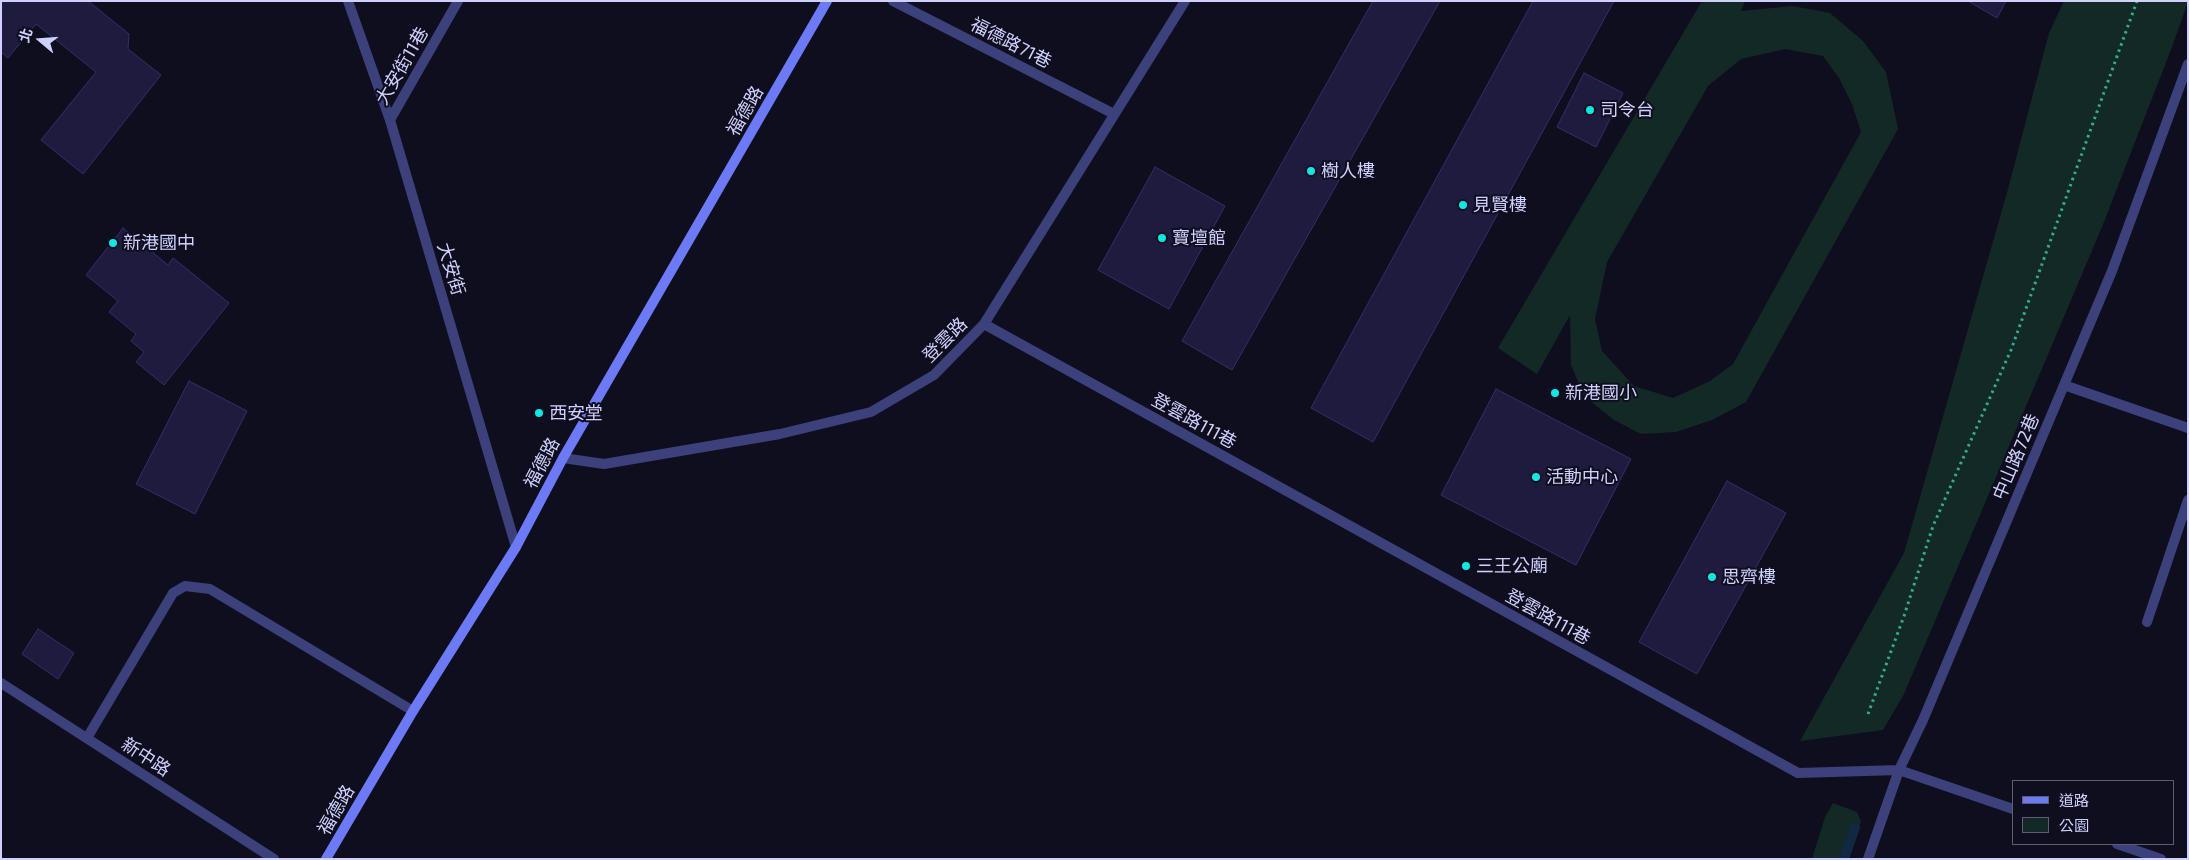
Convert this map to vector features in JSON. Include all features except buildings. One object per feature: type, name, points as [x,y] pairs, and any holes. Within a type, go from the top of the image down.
[{"type":"main road","name":"福德路","points":[[326,859],[413,711],[516,547],[563,458],[828,1]]},
{"type":"street","name":"大安街","points":[[348,1],[390,120],[516,547]]},
{"type":"street","name":"大安街11巷","points":[[390,120],[458,1]]},
{"type":"street","name":"福德路71巷","points":[[894,1],[1114,114]]},
{"type":"street","name":"登雲路","points":[[563,458],[604,464],[780,434],[872,412],[934,376],[984,324],[1185,1]]},
{"type":"street","name":"中山路72巷","points":[[1868,859],[1899,770],[1923,720],[2112,271],[2188,64]]},
{"type":"street","name":"登雲路111巷","points":[[984,324],[1798,773],[1899,770],[2012,808]]},
{"type":"street","points":[[2064,385],[2188,428]]},
{"type":"street","points":[[2147,622],[2188,500]]},
{"type":"street","points":[[87,738],[173,594],[185,586],[210,589],[413,711]]},
{"type":"street","name":"新中路","points":[[1,683],[274,859]]},
{"type":"street","points":[[2120,845],[2161,859]]},
{"type":"path","points":[[1868,714],[1904,616],[1933,526],[2011,350],[2137,1]]},
{"type":"green space","points":[[1702,1],[1745,1],[1741,11],[1793,6],[1830,13],[1863,41],[1886,72],[1898,129],[1746,402],[1712,420],[1676,432],[1641,434],[1614,420],[1584,396],[1571,365],[1570,315],[1537,374],[1498,348]],"holes":[[[1785,49],[1823,56],[1839,78],[1852,104],[1861,132],[1733,364],[1710,381],[1673,398],[1634,386],[1602,351],[1595,319],[1607,262],[1708,86],[1741,59]]]},
{"type":"green space","points":[[2064,1],[2188,2],[2102,227],[1904,694],[1883,730],[1800,741],[1904,553],[2008,189],[2049,33]]},
{"type":"green space","points":[[1833,803],[1857,812],[1861,821],[1848,859],[1812,859],[1825,817]]},
{"type":"waterway","points":[[1844,859],[1855,827]]},
{"type":"place","name":"司令台","points":[[1590,110]]},
{"type":"place","name":"樹人樓","points":[[1311,171]]},
{"type":"place","name":"見賢樓","points":[[1463,205]]},
{"type":"place","name":"寶壇館","points":[[1162,238]]},
{"type":"place","name":"新港國中","points":[[113,243]]},
{"type":"place","name":"新港國小","points":[[1555,393]]},
{"type":"place","name":"西安堂","points":[[539,413]]},
{"type":"place","name":"活動中心","points":[[1536,477]]},
{"type":"place","name":"三王公廟","points":[[1466,566]]},
{"type":"place","name":"思齊樓","points":[[1712,577]]}]
